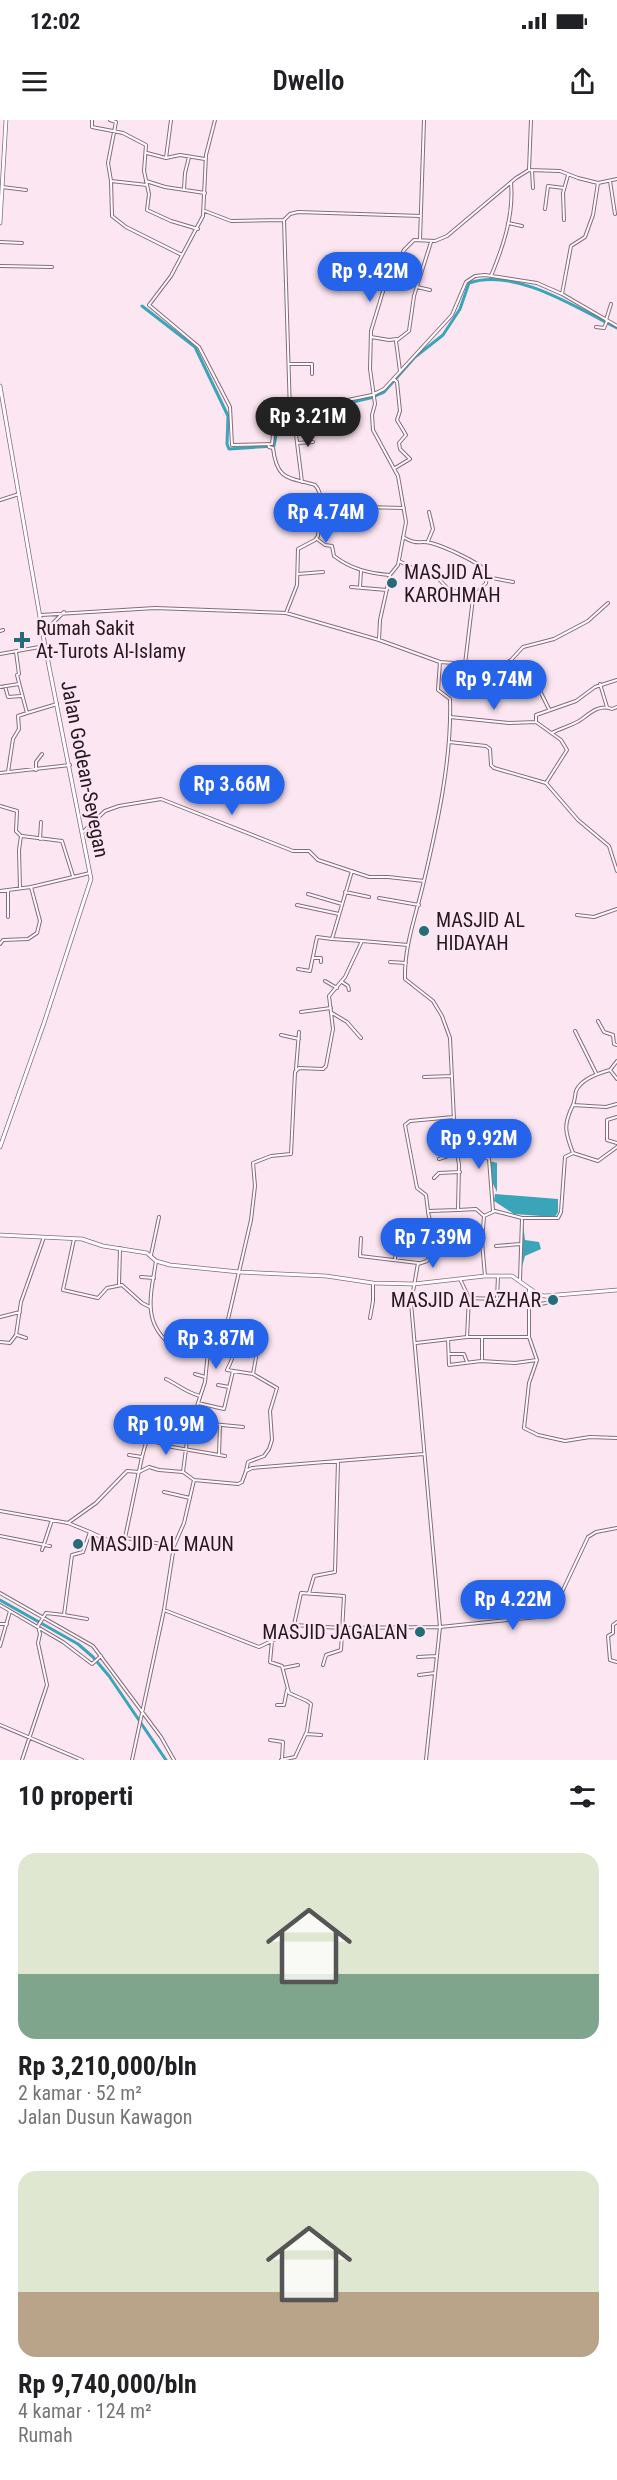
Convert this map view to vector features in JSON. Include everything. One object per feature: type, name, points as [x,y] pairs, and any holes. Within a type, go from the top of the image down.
[{"type":"main road","points":[[0,223],[6,120]]},
{"type":"main road","name":"Jalan Godean-Seyegan","points":[[0,386],[45,646],[90,873],[90,887],[0,1147]]},
{"type":"main road","points":[[0,1235],[74,1239],[152,1255],[156,1261],[170,1265],[239,1272],[326,1276],[373,1283],[414,1284],[485,1276],[512,1276],[544,1296],[617,1290]]},
{"type":"street","points":[[92,120],[92,127],[113,130],[144,142],[147,153],[144,171],[147,185],[147,210],[171,221],[197,228]]},
{"type":"street","points":[[110,120],[116,122],[108,167],[111,181],[112,214],[115,220],[181,254]]},
{"type":"street","points":[[166,158],[171,120]]},
{"type":"street","points":[[215,120],[208,140],[204,211],[171,276],[149,305],[199,347],[230,407],[231,444],[268,445],[273,448],[278,468],[288,478],[318,488],[320,506],[317,539]]},
{"type":"street","points":[[420,240],[424,120]]},
{"type":"street","points":[[531,120],[533,188]]},
{"type":"street","points":[[0,150],[5,150]]},
{"type":"street","points":[[147,153],[166,158],[180,155],[206,159]]},
{"type":"street","points":[[184,190],[184,173],[189,157]]},
{"type":"street","points":[[379,640],[380,620],[390,575],[399,561],[406,522],[394,468],[376,438],[372,415],[375,404],[372,395],[371,337],[382,292],[397,260],[411,241],[431,242],[447,236],[521,174],[531,170],[553,170],[598,183],[617,179]]},
{"type":"street","points":[[564,220],[564,188],[568,174]]},
{"type":"street","points":[[111,181],[147,185]]},
{"type":"street","points":[[146,181],[204,193]]},
{"type":"street","points":[[610,181],[616,202],[615,214]]},
{"type":"street","points":[[491,276],[508,223],[512,201],[511,183]]},
{"type":"street","points":[[562,294],[571,246],[584,238],[593,215],[598,183]]},
{"type":"street","points":[[544,210],[548,186],[564,188]]},
{"type":"street","points":[[2,187],[26,190]]},
{"type":"street","points":[[204,211],[231,221],[284,220],[290,214],[298,212],[421,216]]},
{"type":"street","points":[[284,220],[288,364],[292,413],[302,482]]},
{"type":"street","points":[[508,223],[522,226]]},
{"type":"street","points":[[0,242],[22,243]]},
{"type":"street","points":[[400,371],[396,344],[408,333],[417,287],[431,242]]},
{"type":"street","points":[[0,266],[52,267]]},
{"type":"street","points":[[268,445],[272,444],[276,416],[372,395],[384,389],[395,380],[400,371],[452,315],[468,280],[480,275],[531,281],[562,294],[617,326]]},
{"type":"street","points":[[417,287],[430,290]]},
{"type":"street","points":[[596,327],[604,328],[611,304]]},
{"type":"street","points":[[371,337],[399,339]]},
{"type":"street","points":[[288,364],[312,364],[312,374]]},
{"type":"street","points":[[394,468],[410,459],[399,446],[406,435],[397,420],[400,411],[395,380]]},
{"type":"street","points":[[297,443],[313,442]]},
{"type":"street","points":[[0,500],[20,494]]},
{"type":"street","points":[[320,506],[404,508]]},
{"type":"street","points":[[428,542],[433,532],[429,512]]},
{"type":"street","points":[[403,537],[415,543],[428,542],[478,564],[487,572],[486,583],[475,594],[465,664]]},
{"type":"street","points":[[317,539],[325,545],[332,546],[334,556],[349,566],[361,571],[390,575]]},
{"type":"street","points":[[286,613],[297,585],[298,549],[317,539]]},
{"type":"street","points":[[399,561],[437,577],[449,590],[475,594]]},
{"type":"street","points":[[360,587],[361,571]]},
{"type":"street","points":[[298,574],[323,572]]},
{"type":"street","points":[[488,577],[513,582]]},
{"type":"street","points":[[351,587],[387,590]]},
{"type":"street","points":[[40,615],[155,608],[286,613],[379,640],[440,663],[494,666],[503,665],[511,660],[524,647],[554,639],[588,621],[608,603]]},
{"type":"street","points":[[43,633],[64,612]]},
{"type":"street","points":[[0,654],[45,646]]},
{"type":"street","points":[[16,652],[21,696],[27,713]]},
{"type":"street","points":[[440,663],[438,690],[449,697],[449,742],[424,881],[408,945],[406,981],[430,998],[446,1027],[451,1042],[454,1134],[460,1172],[458,1210]]},
{"type":"street","points":[[536,722],[536,715],[576,701],[600,684],[617,680]]},
{"type":"street","points":[[0,687],[19,684]]},
{"type":"street","points":[[600,684],[607,707]]},
{"type":"street","points":[[5,686],[8,698],[21,696]]},
{"type":"street","points":[[538,687],[549,709]]},
{"type":"street","points":[[8,772],[13,739],[19,729],[18,716],[57,704]]},
{"type":"street","points":[[552,733],[582,719],[590,711],[607,707],[612,710],[617,707]]},
{"type":"street","points":[[450,717],[509,723],[536,722],[561,740],[567,750],[546,783]]},
{"type":"street","points":[[449,742],[486,746],[490,749],[490,763],[494,768],[546,783],[578,820],[609,846],[617,871]]},
{"type":"street","points":[[36,770],[36,762],[42,754]]},
{"type":"street","points":[[0,773],[70,765]]},
{"type":"street","points":[[82,833],[105,811],[161,799],[293,851],[307,850],[318,860],[373,878],[388,877],[424,881]]},
{"type":"street","points":[[0,806],[17,811],[16,831],[21,836],[62,841],[73,876]]},
{"type":"street","points":[[40,838],[41,822]]},
{"type":"street","points":[[20,888],[21,836]]},
{"type":"street","points":[[332,939],[352,871]]},
{"type":"street","points":[[0,891],[31,887],[90,873]]},
{"type":"street","points":[[0,944],[3,940],[28,939],[37,933],[40,921],[31,887]]},
{"type":"street","points":[[8,890],[8,917]]},
{"type":"street","points":[[345,892],[369,897]]},
{"type":"street","points":[[308,894],[342,904]]},
{"type":"street","points":[[379,898],[418,905]]},
{"type":"street","points":[[297,905],[339,914]]},
{"type":"street","points":[[577,915],[588,918],[617,909]]},
{"type":"street","points":[[298,969],[310,971],[317,937],[408,945]]},
{"type":"street","points":[[296,1069],[325,1068],[332,1036],[329,997],[342,982],[362,941]]},
{"type":"street","points":[[313,958],[321,958],[321,962]]},
{"type":"street","points":[[390,962],[406,963]]},
{"type":"street","points":[[325,981],[337,988]]},
{"type":"street","points":[[342,982],[348,986],[349,990]]},
{"type":"street","points":[[301,1012],[331,1008]]},
{"type":"street","points":[[332,1013],[347,1022],[361,1038]]},
{"type":"street","points":[[598,1021],[604,1032],[613,1035],[614,1044],[617,1045]]},
{"type":"street","points":[[575,1031],[596,1073]]},
{"type":"street","points":[[183,1472],[191,1422],[205,1377],[208,1352],[223,1341],[239,1272],[253,1210],[255,1186],[253,1163],[266,1157],[291,1153],[299,1032]]},
{"type":"street","points":[[280,1035],[299,1039]]},
{"type":"street","points":[[573,1154],[567,1137],[565,1121],[579,1085],[596,1073],[610,1071],[617,1061]]},
{"type":"street","points":[[610,1071],[617,1079]]},
{"type":"street","points":[[424,1077],[452,1076]]},
{"type":"street","points":[[573,1104],[606,1107],[617,1104]]},
{"type":"street","points":[[361,1238],[360,1256],[418,1263],[427,1261],[432,1248],[432,1230],[426,1195],[417,1188],[405,1125],[410,1121],[454,1117]]},
{"type":"street","points":[[484,1216],[493,1211],[500,1211],[522,1218],[559,1216],[564,1158],[568,1154],[573,1154],[598,1161],[617,1145],[607,1140],[606,1136],[607,1120],[617,1117]]},
{"type":"street","points":[[454,1134],[473,1142],[479,1154],[489,1159],[493,1211]]},
{"type":"street","points":[[439,1159],[457,1153]]},
{"type":"street","points":[[434,1178],[439,1173],[460,1172]]},
{"type":"street","points":[[428,1211],[476,1209],[484,1216]]},
{"type":"street","points":[[484,1216],[482,1245],[485,1276]]},
{"type":"street","points":[[152,1255],[159,1217]]},
{"type":"street","points":[[520,1280],[522,1218]]},
{"type":"street","points":[[0,1342],[10,1343],[16,1335],[21,1302],[44,1237]]},
{"type":"street","points":[[74,1239],[63,1290],[98,1298],[107,1288],[117,1287],[120,1248]]},
{"type":"street","points":[[396,1242],[396,1260]]},
{"type":"street","points":[[496,1246],[521,1244]]},
{"type":"street","points":[[463,1247],[482,1245]]},
{"type":"street","points":[[432,1248],[451,1248],[452,1255]]},
{"type":"street","points":[[156,1261],[150,1307],[152,1322],[171,1346],[177,1348],[204,1343],[211,1348]]},
{"type":"street","points":[[418,1263],[411,1303],[440,1627],[426,1760]]},
{"type":"street","points":[[469,1298],[497,1299],[498,1276]]},
{"type":"street","points":[[141,1277],[154,1278]]},
{"type":"street","points":[[460,1280],[469,1298],[467,1337]]},
{"type":"street","points":[[370,1318],[374,1301],[373,1283]]},
{"type":"street","points":[[118,1284],[150,1307]]},
{"type":"street","points":[[529,1288],[529,1337],[537,1360],[528,1392],[525,1430],[565,1441],[590,1437],[617,1438]]},
{"type":"street","points":[[529,1306],[546,1303]]},
{"type":"street","points":[[0,1317],[20,1312]]},
{"type":"street","points":[[16,1335],[26,1338]]},
{"type":"street","points":[[414,1343],[467,1337],[529,1337]]},
{"type":"street","points":[[482,1338],[482,1361]]},
{"type":"street","points":[[448,1339],[449,1365],[482,1361],[515,1363],[537,1360]]},
{"type":"street","points":[[68,1523],[96,1503],[126,1472],[139,1472],[149,1467],[183,1472],[194,1480],[238,1484],[242,1482],[248,1462],[264,1456],[269,1449],[272,1440],[270,1411],[277,1390],[253,1374],[227,1368],[234,1359],[234,1354],[223,1341]]},
{"type":"street","points":[[253,1374],[256,1352]]},
{"type":"street","points":[[448,1354],[464,1354],[467,1362]]},
{"type":"street","points":[[198,1403],[224,1409],[233,1371]]},
{"type":"street","points":[[195,1374],[205,1377]]},
{"type":"street","points":[[166,1379],[180,1389],[200,1396]]},
{"type":"street","points":[[218,1385],[229,1387]]},
{"type":"street","points":[[191,1422],[243,1427]]},
{"type":"street","points":[[219,1455],[220,1425]]},
{"type":"street","points":[[0,1511],[68,1523],[121,1546],[126,1538],[146,1440],[225,1456]]},
{"type":"street","points":[[246,1471],[256,1467],[424,1454]]},
{"type":"street","points":[[129,1455],[142,1457]]},
{"type":"street","points":[[309,1593],[312,1578],[336,1572],[338,1461]]},
{"type":"street","points":[[132,1760],[164,1610],[174,1546],[194,1480]]},
{"type":"street","points":[[164,1492],[190,1498]]},
{"type":"street","points":[[42,1550],[46,1545],[52,1520]]},
{"type":"street","points":[[164,1610],[255,1647],[262,1647],[294,1625],[341,1628],[440,1627],[542,1618],[550,1615],[590,1535],[602,1530],[617,1528]]},
{"type":"street","points":[[64,1615],[72,1555],[83,1552],[90,1532]]},
{"type":"street","points":[[0,1536],[46,1545]]},
{"type":"street","points":[[126,1538],[174,1546]]},
{"type":"street","points":[[0,1593],[88,1642],[141,1710],[174,1760]]},
{"type":"street","points":[[294,1625],[301,1593],[344,1596],[341,1650],[326,1655],[323,1665]]},
{"type":"street","points":[[0,1605],[93,1663],[100,1658]]},
{"type":"street","points":[[0,1646],[10,1611]]},
{"type":"street","points":[[22,1760],[47,1682],[39,1645],[38,1627],[41,1620],[46,1613],[87,1619]]},
{"type":"street","points":[[617,1622],[614,1623],[613,1633],[608,1635],[610,1660],[617,1662]]},
{"type":"street","points":[[0,1624],[7,1624]]},
{"type":"street","points":[[272,1641],[269,1660],[283,1668],[298,1665]]},
{"type":"street","points":[[418,1657],[437,1656]]},
{"type":"street","points":[[277,1704],[284,1704],[287,1690],[283,1668]]},
{"type":"street","points":[[419,1675],[435,1674]]},
{"type":"street","points":[[270,1740],[283,1742],[282,1760],[294,1758],[306,1734],[310,1702],[287,1690]]},
{"type":"street","points":[[0,1725],[82,1760]]},
{"type":"street","points":[[306,1734],[321,1735]]},
{"type":"water","points":[[490,1161],[497,1163],[497,1192],[490,1178]]},
{"type":"water","points":[[495,1194],[558,1199],[558,1212],[555,1217],[514,1214],[494,1201]]},
{"type":"water","points":[[523,1224],[525,1240],[539,1242],[541,1249],[525,1256],[521,1270]]},
{"type":"waterway","points":[[142,306],[195,347],[228,416],[227,444],[229,449],[274,446],[279,419],[370,398],[384,392],[415,357],[443,335],[460,309],[469,283],[505,280],[525,285],[545,292],[617,328]]},
{"type":"waterway","points":[[0,1600],[78,1644],[93,1657],[109,1676],[166,1760]]},
{"type":"place","name":"MASJID AL KAROHMAH","points":[[392,583]]},
{"type":"place","name":"Rumah Sakit At-Turots Al-Islamy","points":[[22,640]]},
{"type":"place","name":"MASJID AL HIDAYAH","points":[[424,931]]},
{"type":"place","name":"MASJID AL AZHAR","points":[[553,1300]]},
{"type":"place","name":"MASJID AL MAUN","points":[[78,1544]]},
{"type":"place","name":"MASJID JAGALAN","points":[[420,1632]]}]
